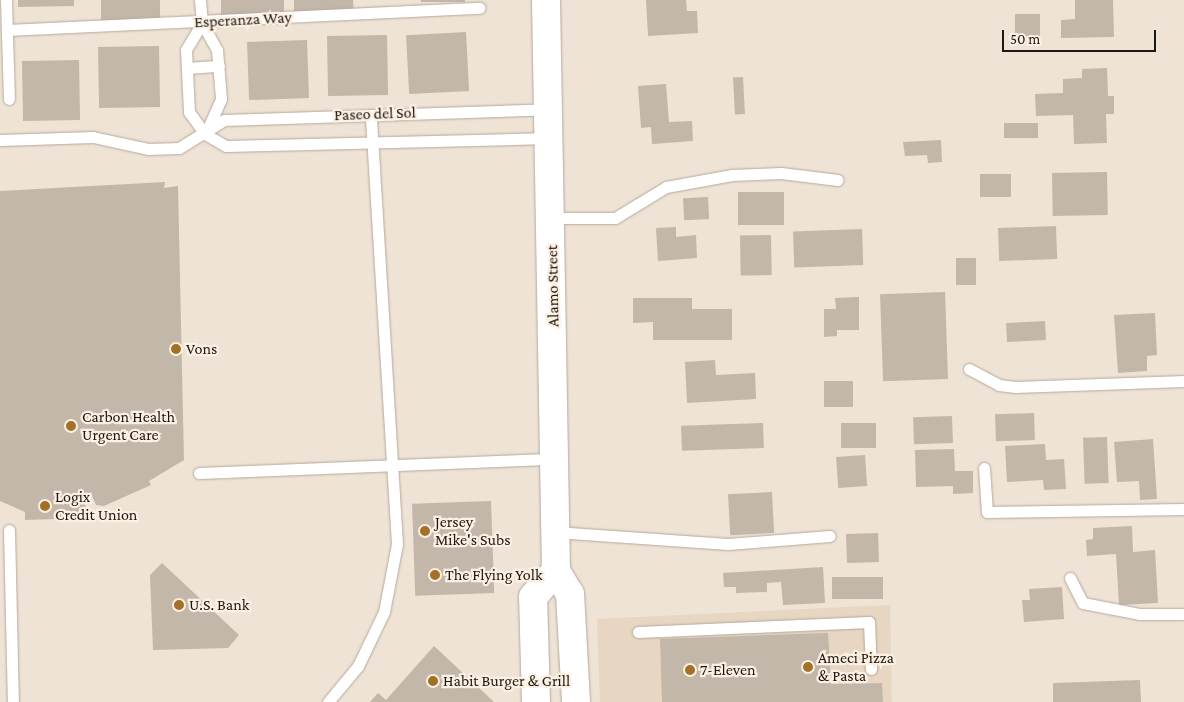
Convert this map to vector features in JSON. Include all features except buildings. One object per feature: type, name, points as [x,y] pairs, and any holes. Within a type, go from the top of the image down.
[{"type":"main road","name":"Alamo Street","points":[[546,0],[551,138],[556,572]]},
{"type":"main road","points":[[536,702],[533,598],[556,572],[570,594],[576,702]]},
{"type":"lane","points":[[6,0],[9,99]]},
{"type":"lane","points":[[0,140],[93,137],[148,149],[179,148],[206,134],[221,99],[217,50],[202,23],[200,0]]},
{"type":"lane","name":"Esperanza Way","points":[[8,30],[202,23],[393,5],[479,8]]},
{"type":"lane","name":"Paseo del Sol","points":[[202,23],[186,50],[189,112],[206,134],[226,146],[551,138]]},
{"type":"lane","points":[[187,68],[219,66]]},
{"type":"lane","name":"Paseo del Sol","points":[[206,134],[224,120],[550,109]]},
{"type":"lane","points":[[328,702],[358,666],[384,612],[397,544],[371,114]]},
{"type":"lane","points":[[552,218],[615,218],[666,187],[732,175],[781,173],[838,180]]},
{"type":"lane","points":[[969,368],[999,385],[1015,387],[1184,381]]},
{"type":"lane","points":[[199,473],[554,459]]},
{"type":"lane","points":[[984,468],[987,512],[1184,509]]},
{"type":"lane","points":[[9,530],[13,702]]},
{"type":"lane","points":[[555,532],[728,544],[830,536]]},
{"type":"lane","points":[[1070,578],[1083,603],[1139,614],[1184,614]]},
{"type":"lane","points":[[638,632],[869,622],[871,670]]},
{"type":"shaded area","points":[[890,605],[892,702],[600,702],[597,619]]},
{"type":"place","name":"Vons","points":[[176,349]]},
{"type":"place","name":"Carbon Health Urgent Care","points":[[71,426]]},
{"type":"place","name":"Logix Credit Union","points":[[45,506]]},
{"type":"place","name":"Jersey Mike's Subs","points":[[425,531]]},
{"type":"place","name":"The Flying Yolk","points":[[435,575]]},
{"type":"place","name":"U.S. Bank","points":[[179,605]]},
{"type":"place","name":"Ameci Pizza & Pasta","points":[[808,667]]},
{"type":"place","name":"7-Eleven","points":[[690,670]]},
{"type":"place","name":"Habit Burger & Grill","points":[[433,681]]}]
